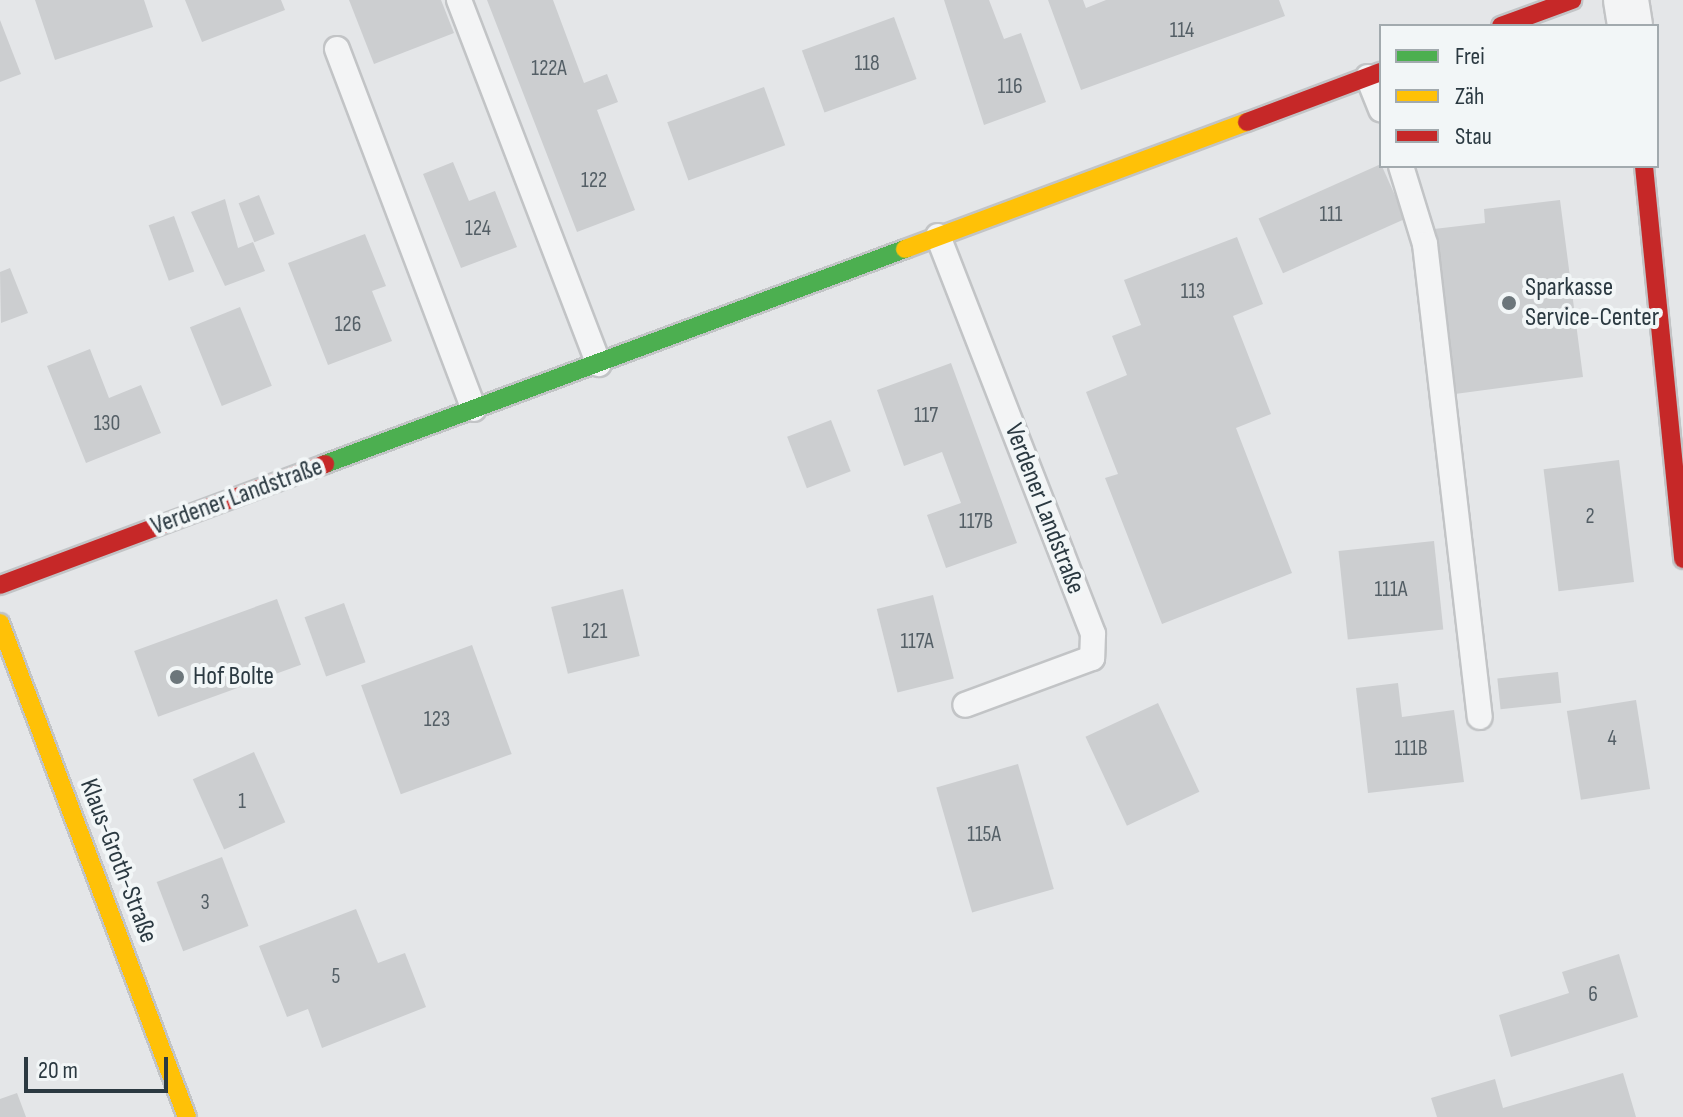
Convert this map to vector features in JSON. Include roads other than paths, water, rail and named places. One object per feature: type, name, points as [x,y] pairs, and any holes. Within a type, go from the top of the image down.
[{"type":"main road","points":[[1506,24],[1572,0]]},
{"type":"main road","name":"Verdener Landstraße","points":[[0,585],[1374,74]]},
{"type":"main road","points":[[1644,168],[1683,559]]},
{"type":"main road","name":"Klaus-Groth-Straße","points":[[0,623],[187,1117]]},
{"type":"street","points":[[1626,0],[1630,24]]},
{"type":"lane","points":[[459,0],[599,364]]},
{"type":"lane","points":[[337,49],[474,409]]},
{"type":"lane","name":"Verdener Landstraße","points":[[1374,74],[1379,100]]},
{"type":"lane","points":[[1402,168],[1425,244],[1480,717]]},
{"type":"lane","name":"Verdener Landstraße","points":[[938,236],[1093,634],[1092,658],[965,705]]},
{"type":"place","name":"Sparkasse Service-Center","points":[[1509,303]]},
{"type":"place","name":"Hof Bolte","points":[[177,677]]}]
